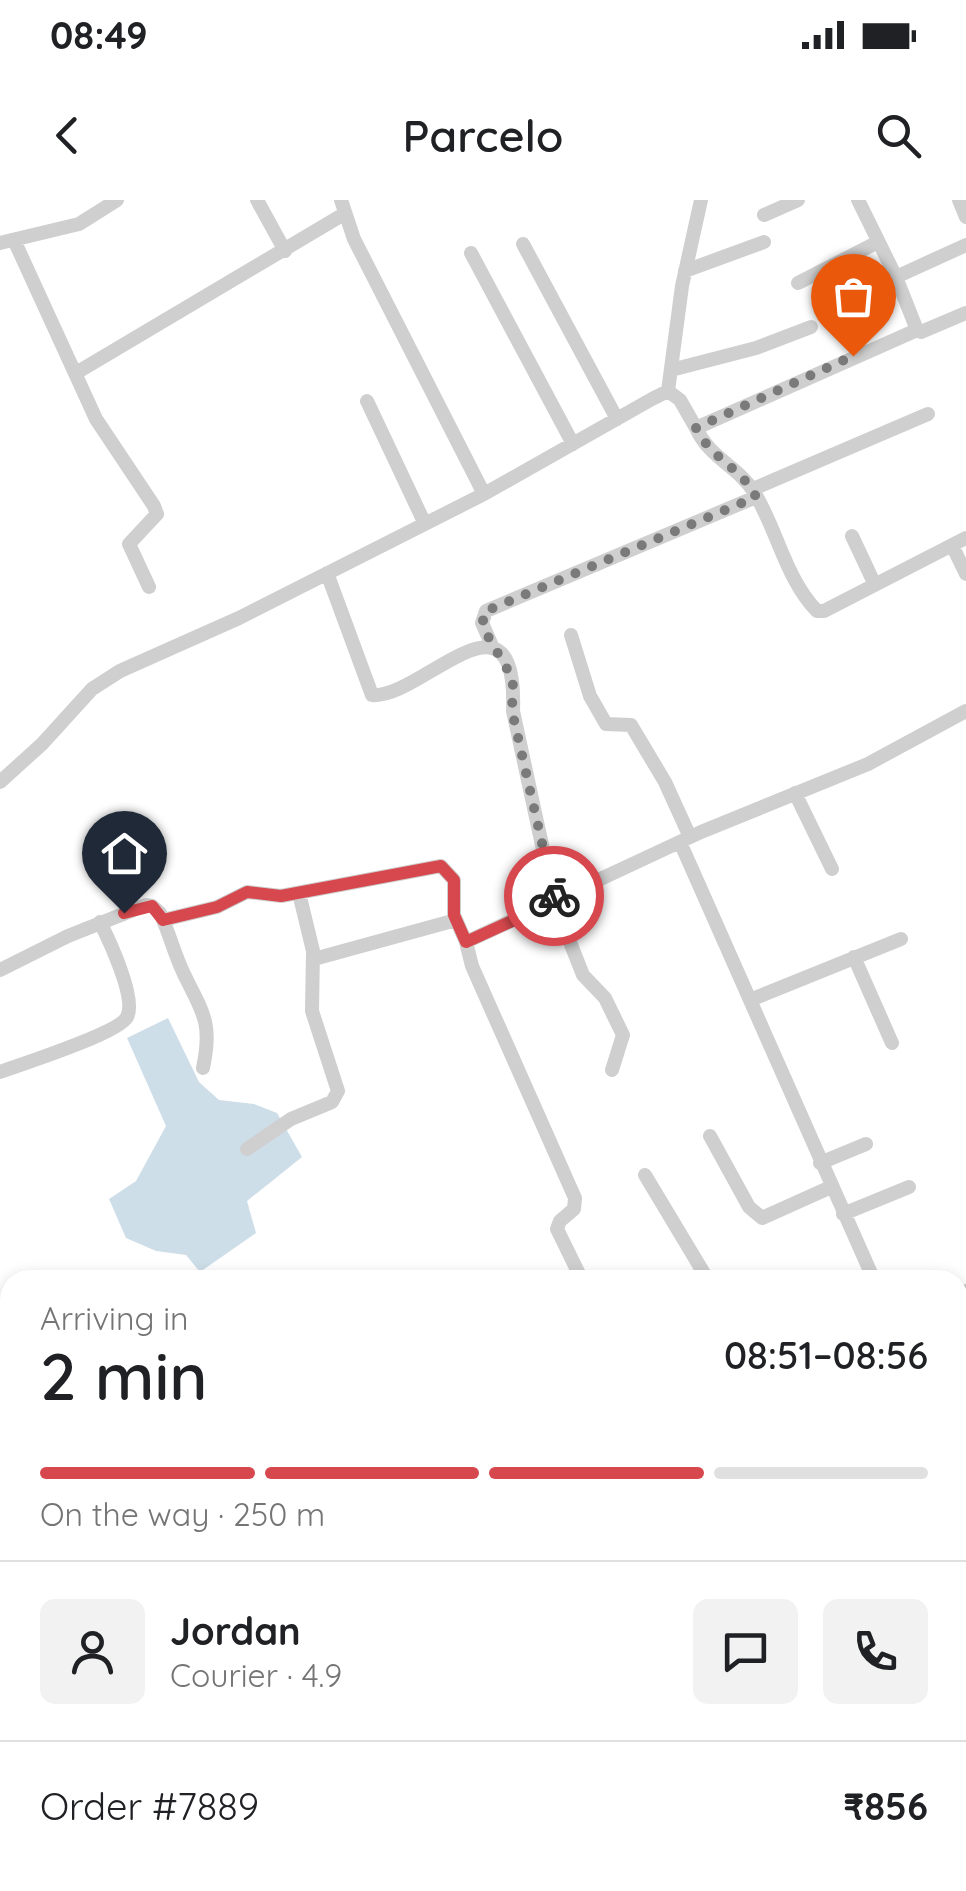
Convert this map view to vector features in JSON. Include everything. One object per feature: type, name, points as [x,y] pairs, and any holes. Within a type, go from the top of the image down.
[{"type":"street","points":[[117,200],[79,224],[7,241],[102,429],[154,506],[156,514],[129,544],[149,587]]},
{"type":"street","points":[[257,200],[285,252]]},
{"type":"street","points":[[668,392],[685,272],[702,200]]},
{"type":"street","points":[[764,216],[798,200]]},
{"type":"street","points":[[858,200],[916,330]]},
{"type":"street","points":[[959,200],[966,217]]},
{"type":"street","points":[[76,373],[285,252],[343,207],[409,350],[484,494]]},
{"type":"street","points":[[685,272],[764,242]]},
{"type":"street","points":[[798,284],[878,242]]},
{"type":"street","points":[[523,244],[617,419]]},
{"type":"street","points":[[896,278],[966,245]]},
{"type":"street","points":[[471,253],[573,444]]},
{"type":"street","points":[[696,428],[916,330],[921,332],[966,313]]},
{"type":"street","points":[[670,370],[756,348],[811,328]]},
{"type":"street","points":[[0,782],[103,681],[484,494],[668,392]]},
{"type":"street","points":[[668,392],[680,400],[710,453],[754,493],[804,594],[817,611],[959,541],[966,574]]},
{"type":"street","points":[[368,401],[424,524]]},
{"type":"street","points":[[612,1070],[623,1034],[605,998],[583,975],[556,901],[512,711],[513,679],[482,623],[486,611],[928,414]]},
{"type":"street","points":[[852,536],[875,585]]},
{"type":"street","points":[[327,573],[372,694],[385,694],[459,655],[493,648]]},
{"type":"street","points":[[571,635],[596,710],[606,724],[631,725],[665,782],[750,1000],[869,1270]]},
{"type":"street","points":[[466,942],[685,839],[868,764],[966,711]]},
{"type":"street","points":[[795,792],[832,869]]},
{"type":"street","points":[[163,920],[217,907],[247,892],[271,897],[441,866],[454,880],[456,920],[472,966],[574,1198],[574,1209],[560,1221],[558,1229],[577,1270]]},
{"type":"street","points":[[247,1149],[291,1120],[336,1098],[338,1090],[312,1011],[314,959],[299,893]]},
{"type":"street","points":[[0,970],[100,922],[152,906],[163,920],[183,972],[204,1010],[206,1044],[202,1068]]},
{"type":"street","points":[[314,959],[456,920]]},
{"type":"street","points":[[0,1072],[100,1035],[126,1020],[130,1013],[126,989],[100,922]]},
{"type":"street","points":[[750,1000],[901,939]]},
{"type":"street","points":[[854,958],[892,1043]]},
{"type":"street","points":[[710,1136],[749,1206],[762,1218],[831,1187]]},
{"type":"street","points":[[820,1163],[866,1144]]},
{"type":"street","points":[[645,1175],[702,1270]]},
{"type":"street","points":[[844,1214],[909,1187]]},
{"type":"shaded area","points":[[168,1018],[199,1082],[219,1100],[254,1104],[277,1113],[302,1157],[247,1201],[256,1233],[203,1270],[198,1270],[186,1255],[156,1251],[126,1238],[109,1199],[136,1181],[166,1126],[127,1038]]},
{"type":"way so far","points":[[554,896],[512,711],[513,679],[493,648],[482,616],[756,497],[734,471],[710,453],[696,428],[853,356]]},
{"type":"route","points":[[124,913],[152,906],[163,920],[217,907],[247,892],[281,896],[441,866],[454,880],[454,915],[466,942],[556,901],[554,896]]}]
